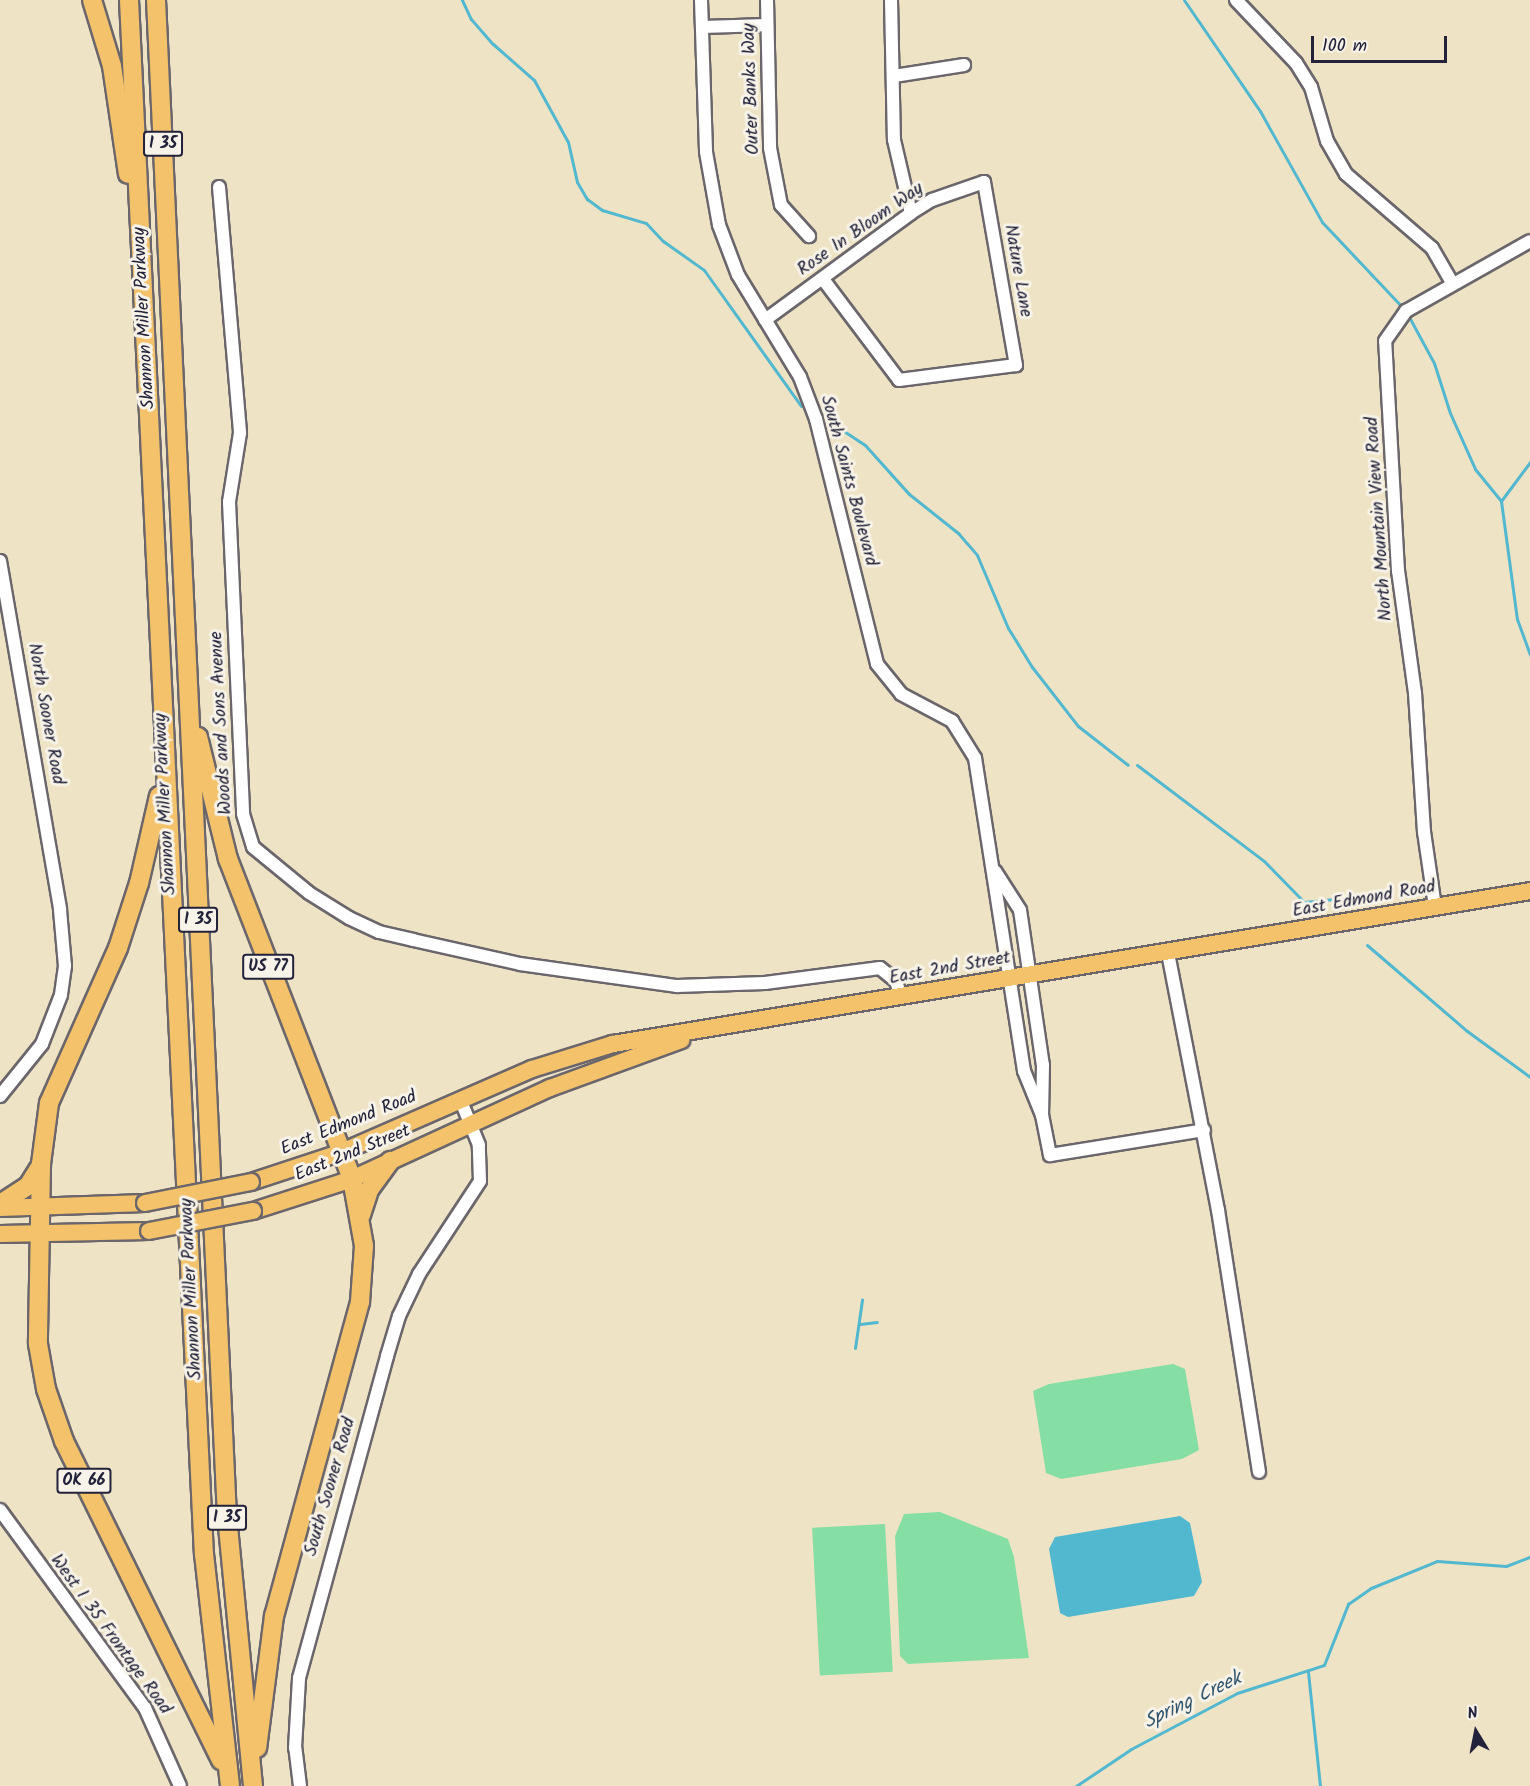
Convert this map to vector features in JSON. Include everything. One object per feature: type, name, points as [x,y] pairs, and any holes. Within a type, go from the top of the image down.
[{"type":"highway","points":[[92,0],[112,66],[144,285]]},
{"type":"highway","name":"Shannon Miller Parkway","points":[[129,0],[144,285],[164,771],[204,1554],[229,1781]]},
{"type":"highway","name":"Shannon Miller Parkway","points":[[156,0],[230,1576],[253,1786]]},
{"type":"highway","name":"US 77","points":[[186,671],[206,779],[228,859],[351,1179]]},
{"type":"highway","points":[[40,1209],[41,1164],[49,1103],[110,970],[129,916],[164,771]]},
{"type":"highway","points":[[361,1217],[369,1190],[390,1161]]},
{"type":"highway","points":[[0,1206],[28,1186],[41,1164]]},
{"type":"highway","points":[[253,1786],[261,1696],[274,1616],[360,1302],[364,1246],[361,1217],[351,1179]]},
{"type":"highway","name":"OK 66","points":[[40,1209],[38,1344],[53,1413],[229,1781]]},
{"type":"main road","name":"East Edmond Road","points":[[1205,948],[1530,891]]},
{"type":"main road","name":"East 2nd Street","points":[[460,1099],[532,1069],[613,1044],[702,1032],[1029,974],[1205,948]]},
{"type":"main road","name":"East 2nd Street","points":[[0,1234],[39,1236],[149,1231],[253,1211],[351,1179],[596,1069],[702,1032]]},
{"type":"main road","name":"East Edmond Road","points":[[40,1209],[145,1203],[251,1182],[342,1152],[460,1099]]},
{"type":"main road","points":[[0,1206],[40,1209]]},
{"type":"street","name":"South Saints Boulevard","points":[[701,0],[703,112],[711,189],[732,260],[800,377],[816,419],[877,664],[901,694],[940,711],[969,742],[994,870],[1024,1071],[1042,1115],[1050,1155],[1204,1130]]},
{"type":"street","name":"Outer Banks Way","points":[[767,0],[771,148],[781,205],[799,229],[809,236]]},
{"type":"street","points":[[891,0],[894,140],[911,213]]},
{"type":"street","points":[[1236,0],[1296,63],[1311,87],[1327,141],[1346,174],[1432,248],[1452,282]]},
{"type":"street","points":[[702,27],[767,25]]},
{"type":"street","points":[[894,76],[964,65]]},
{"type":"street","name":"Rose In Bloom Way","points":[[765,320],[911,213],[932,200],[984,182]]},
{"type":"street","name":"Nature Lane","points":[[823,279],[899,380],[1016,365],[984,182]]},
{"type":"street","name":"Woods and Sons Avenue","points":[[219,187],[240,434],[229,502],[243,806],[253,847],[309,893],[350,918],[379,932],[413,940],[520,964],[677,986],[765,983],[880,968],[896,981],[901,997]]},
{"type":"street","name":"North Mountain View Road","points":[[1435,908],[1424,832],[1415,693],[1398,572],[1385,340],[1406,311],[1452,282],[1530,241]]},
{"type":"street","name":"North Sooner Road","points":[[0,561],[64,941],[61,995],[42,1044],[0,1096]]},
{"type":"street","name":"South Saints Boulevard","points":[[994,870],[1020,910],[1043,1065],[1042,1115]]},
{"type":"street","points":[[1168,953],[1204,1130],[1259,1472]]},
{"type":"street","name":"South Sooner Road","points":[[300,1786],[295,1716],[309,1631],[399,1316],[419,1275],[477,1190],[482,1171],[479,1145],[460,1099]]},
{"type":"street","name":"West I 35 Frontage Road","points":[[0,1510],[144,1708],[180,1786]]},
{"type":"green space","points":[[1173,1364],[1185,1369],[1199,1450],[1182,1459],[1061,1479],[1046,1473],[1033,1391],[1049,1384]]},
{"type":"green space","points":[[940,1512],[1008,1539],[1014,1557],[1029,1658],[908,1664],[900,1656],[895,1536],[904,1514]]},
{"type":"green space","points":[[885,1524],[893,1672],[820,1676],[812,1528]]},
{"type":"water","points":[[1180,1516],[1190,1523],[1202,1582],[1194,1596],[1068,1617],[1060,1613],[1049,1549],[1055,1537]]},
{"type":"waterway","points":[[462,0],[471,19],[493,44],[534,80],[568,142],[577,182],[587,199],[602,210],[646,223],[663,241],[704,270],[801,406]]},
{"type":"waterway","points":[[1184,0],[1260,111],[1322,222],[1405,310]]},
{"type":"waterway","points":[[1408,315],[1434,363],[1450,413],[1475,469],[1501,501],[1517,619],[1530,655]]},
{"type":"waterway","points":[[827,420],[865,445],[909,494],[958,533],[977,555],[1008,628],[1032,667],[1078,726],[1128,765]]},
{"type":"waterway","points":[[1501,501],[1530,462]]},
{"type":"waterway","points":[[1137,765],[1264,861],[1304,902],[1355,897],[1358,903]]},
{"type":"waterway","points":[[1367,945],[1467,1031],[1530,1077]]},
{"type":"waterway","points":[[855,1348],[862,1300]]},
{"type":"waterway","points":[[860,1324],[877,1322]]},
{"type":"waterway","name":"Spring Creek","points":[[1076,1786],[1131,1749],[1237,1693],[1324,1665],[1348,1604],[1371,1588],[1437,1561],[1506,1566],[1530,1557]]},
{"type":"waterway","points":[[1308,1672],[1320,1786]]}]
